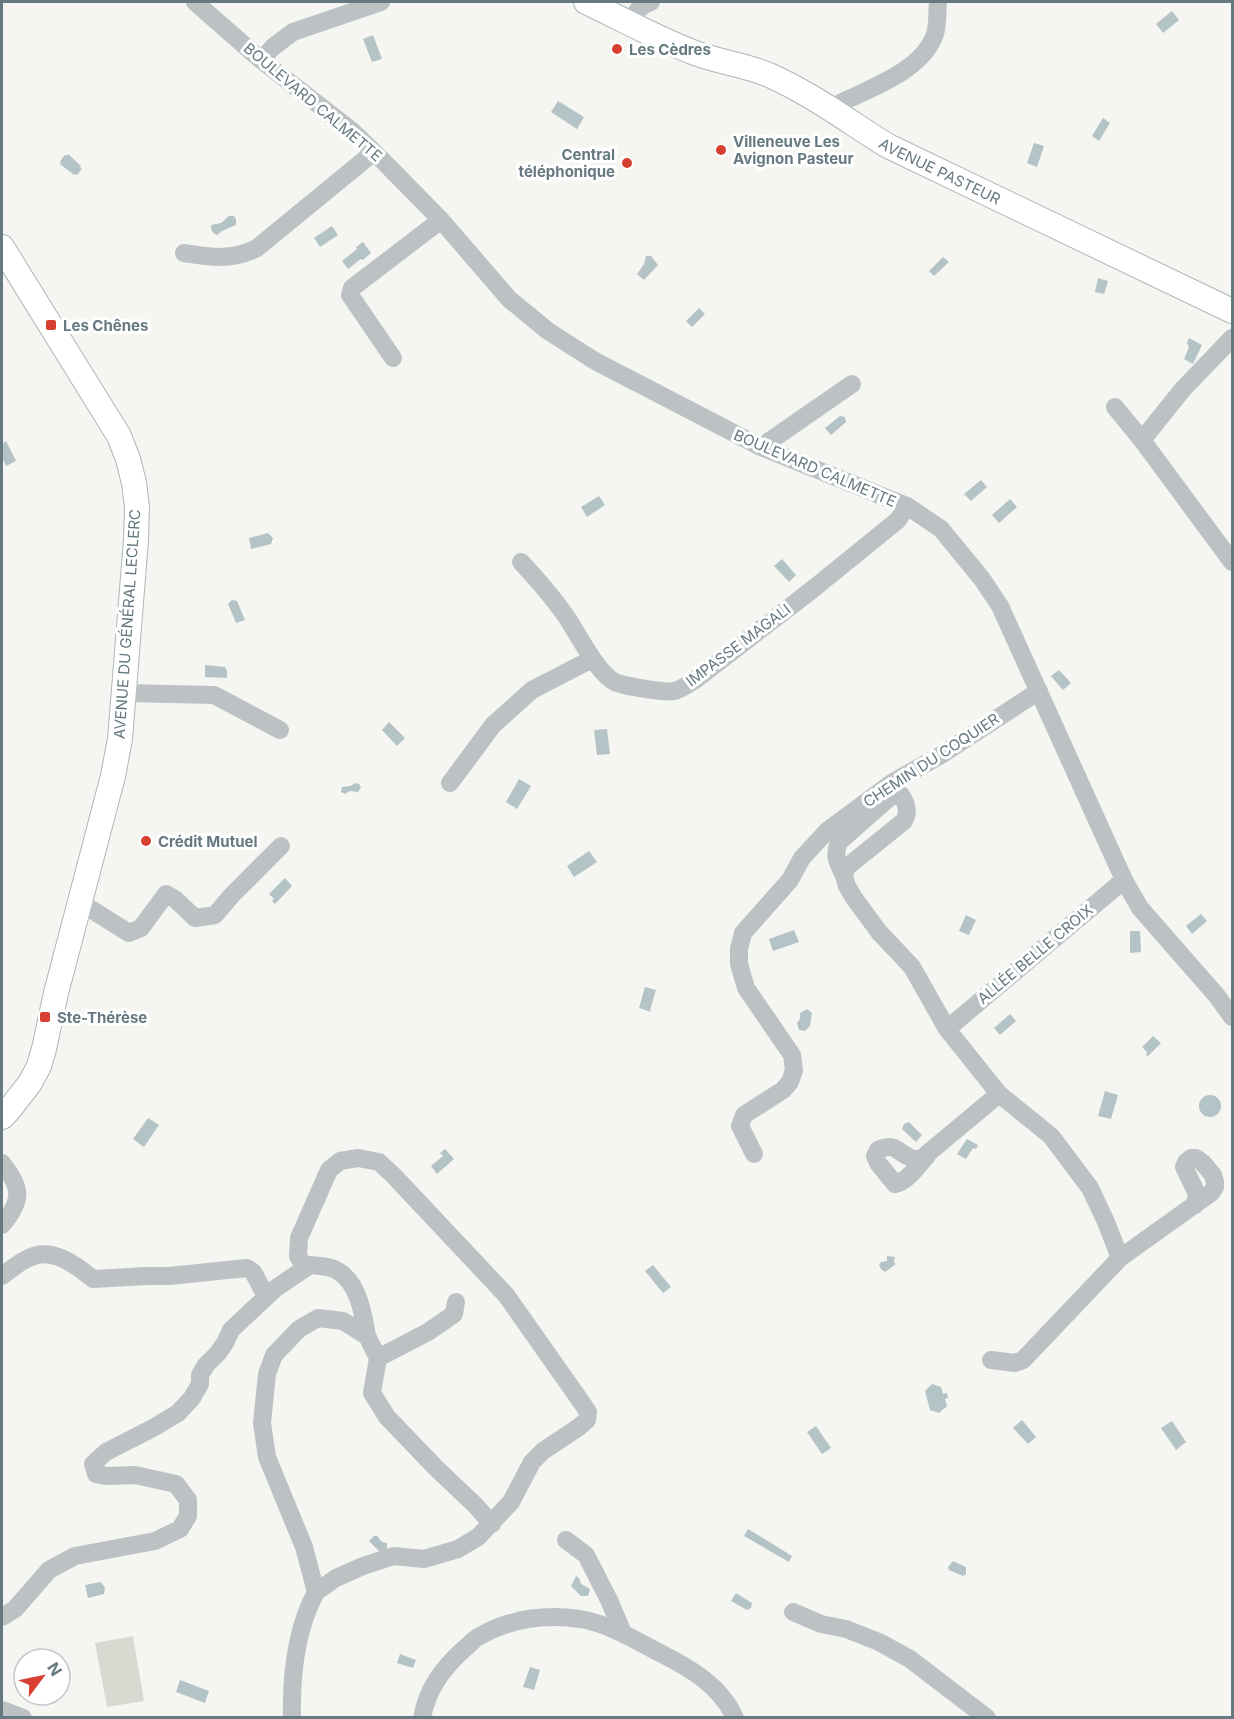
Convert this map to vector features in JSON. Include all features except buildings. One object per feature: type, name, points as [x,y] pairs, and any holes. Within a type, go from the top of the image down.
[{"type":"main road","name":"AVENUE PASTEUR","points":[[586,2],[695,53],[764,73],[830,108],[888,146],[1233,311]]},
{"type":"main road","name":"AVENUE DU GÉNÉRAL LECLERC","points":[[2,247],[119,436],[128,459],[136,495],[136,540],[124,693],[120,739],[113,776],[39,1066],[30,1083],[2,1117]]},
{"type":"main road","name":"AVENUE DU GÉNÉRAL LECLERC","points":[[2,1094],[17,1076],[30,1054],[56,993]]},
{"type":"street","name":"BOULEVARD CALMETTE","points":[[195,2],[261,60],[351,130],[441,220],[509,299],[548,331],[595,361],[761,447],[907,506],[941,529],[982,579],[1000,606],[1124,880],[1140,908],[1233,1017]]},
{"type":"street","points":[[630,22],[637,10],[651,2]]},
{"type":"street","points":[[830,108],[912,67],[926,52],[935,33],[938,2]]},
{"type":"street","points":[[261,60],[273,47],[293,32],[378,3]]},
{"type":"street","points":[[184,253],[213,258],[249,253],[374,152]]},
{"type":"street","points":[[393,358],[350,295],[352,288],[441,220]]},
{"type":"street","points":[[1142,440],[1183,388],[1233,338]]},
{"type":"street","points":[[761,447],[852,384]]},
{"type":"street","points":[[1115,407],[1233,562]]},
{"type":"street","name":"IMPASSE MAGALI","points":[[522,562],[548,590],[592,658],[614,682],[638,688],[675,691],[695,680],[813,589],[898,520],[907,506]]},
{"type":"street","points":[[450,783],[493,725],[532,690],[592,658]]},
{"type":"street","name":"CHEMIN DU COQUIER","points":[[754,1154],[740,1126],[744,1116],[783,1090],[794,1070],[792,1055],[746,988],[739,964],[739,949],[743,933],[790,880],[802,858],[827,831],[892,782],[941,755],[1039,691]]},
{"type":"street","points":[[124,693],[214,695],[280,730]]},
{"type":"street","points":[[844,876],[847,867],[855,859],[904,821],[908,810],[901,795],[890,797],[839,842],[836,851],[837,860],[847,886],[879,932],[912,967],[947,1029],[999,1094],[1051,1136],[1090,1188],[1120,1258]]},
{"type":"street","points":[[81,903],[129,933],[141,928],[166,894],[175,899],[195,918],[215,915],[281,846]]},
{"type":"street","name":"ALLÉE BELLE CROIX","points":[[947,1029],[1124,880]]},
{"type":"street","points":[[927,1156],[999,1094]]},
{"type":"street","points":[[292,1718],[292,1692],[298,1642],[306,1610],[316,1592],[336,1578],[394,1556],[424,1559],[458,1550],[478,1537],[511,1502],[532,1462],[543,1451],[579,1427],[588,1416],[582,1403],[506,1295],[379,1162],[369,1159],[349,1159],[340,1161],[329,1170],[299,1238],[298,1256],[305,1268]]},
{"type":"street","points":[[2,1163],[17,1186],[18,1195],[16,1207],[2,1225]]},
{"type":"street","points":[[991,1360],[1015,1363],[1023,1360],[1120,1258],[1195,1205]]},
{"type":"street","points":[[2,1276],[30,1257],[40,1254],[56,1256],[69,1261],[93,1279],[147,1275],[169,1276],[248,1268],[253,1272],[266,1296]]},
{"type":"street","points":[[2,1617],[15,1609],[49,1570],[75,1556],[155,1541],[180,1529],[188,1516],[188,1500],[176,1484],[135,1475],[96,1474],[93,1464],[106,1452],[178,1413],[192,1398],[200,1384],[200,1375],[225,1343],[231,1330],[266,1296],[310,1265],[337,1269],[354,1289],[363,1312],[367,1336],[378,1358],[372,1393],[387,1417],[492,1524]]},
{"type":"street","points":[[378,1358],[428,1332],[454,1314],[456,1302]]},
{"type":"street","points":[[316,1592],[304,1547],[267,1457],[262,1424],[267,1374],[274,1355],[299,1329],[318,1318],[343,1321],[367,1336]]},
{"type":"street","points":[[566,1540],[586,1555],[623,1633]]},
{"type":"street","points":[[793,1612],[821,1624],[846,1629],[879,1642],[910,1659],[987,1718]]},
{"type":"street","points":[[422,1718],[424,1702],[436,1679],[451,1661],[477,1638],[523,1620],[547,1617],[581,1619],[623,1633],[668,1657],[703,1678],[721,1694],[735,1718]]},
{"type":"street","points":[[2,1710],[23,1718]]},
{"type":"shaded area","points":[[1172,11],[1179,20],[1163,33],[1156,24]]},
{"type":"shaded area","points":[[373,35],[382,59],[372,62],[363,39]]},
{"type":"shaded area","points":[[558,101],[584,117],[577,129],[551,112]]},
{"type":"shaded area","points":[[1103,118],[1110,123],[1099,141],[1092,136]]},
{"type":"shaded area","points":[[1034,143],[1044,146],[1037,167],[1027,163]]},
{"type":"shaded area","points":[[68,154],[81,166],[82,169],[77,175],[60,164],[60,161]]},
{"type":"shaded area","points":[[229,216],[234,216],[236,225],[217,235],[214,233],[211,225],[221,223]]},
{"type":"shaded area","points":[[332,226],[338,235],[320,247],[314,238]]},
{"type":"shaded area","points":[[363,242],[371,253],[348,269],[342,261]]},
{"type":"shaded area","points":[[646,256],[651,256],[658,265],[644,280],[637,274]]},
{"type":"shaded area","points":[[943,257],[949,262],[934,276],[929,271]]},
{"type":"shaded area","points":[[1098,278],[1108,281],[1104,294],[1095,292]]},
{"type":"shaded area","points":[[699,308],[705,314],[692,327],[686,321]]},
{"type":"shaded area","points":[[1189,338],[1202,345],[1193,364],[1184,359],[1189,347],[1187,343]]},
{"type":"shaded area","points":[[840,416],[845,417],[846,422],[831,435],[825,428]]},
{"type":"shaded area","points":[[6,441],[16,461],[6,466],[2,457],[2,444]]},
{"type":"shaded area","points":[[981,480],[987,487],[971,501],[964,494]]},
{"type":"shaded area","points":[[599,496],[605,505],[587,517],[581,507]]},
{"type":"shaded area","points":[[1010,499],[1017,507],[999,523],[992,515]]},
{"type":"shaded area","points":[[268,533],[273,538],[271,544],[251,549],[249,538]]},
{"type":"shaded area","points":[[782,559],[796,575],[789,582],[774,566]]},
{"type":"shaded area","points":[[232,600],[237,601],[245,620],[236,623],[228,604]]},
{"type":"shaded area","points":[[205,665],[225,667],[227,678],[205,677]]},
{"type":"shaded area","points":[[1059,670],[1071,683],[1063,690],[1051,676]]},
{"type":"shaded area","points":[[389,722],[405,738],[397,746],[382,730]]},
{"type":"shaded area","points":[[607,729],[610,754],[597,755],[594,730]]},
{"type":"shaded area","points":[[519,779],[531,786],[517,809],[506,802]]},
{"type":"shaded area","points":[[356,783],[361,787],[358,792],[350,791],[345,794],[341,792],[342,787]]},
{"type":"shaded area","points":[[589,851],[597,862],[574,877],[567,866]]},
{"type":"shaded area","points":[[285,878],[292,886],[275,904],[269,894]]},
{"type":"shaded area","points":[[1201,914],[1207,921],[1192,934],[1186,926]]},
{"type":"shaded area","points":[[966,915],[976,920],[969,935],[959,931]]},
{"type":"shaded area","points":[[794,930],[799,942],[773,951],[769,939]]},
{"type":"shaded area","points":[[1130,931],[1140,931],[1141,952],[1130,953]]},
{"type":"shaded area","points":[[645,987],[656,990],[651,1012],[639,1008]]},
{"type":"shaded area","points":[[807,1009],[812,1013],[810,1026],[805,1031],[799,1030],[797,1023],[800,1013]]},
{"type":"shaded area","points":[[1010,1014],[1016,1021],[1000,1035],[994,1028]]},
{"type":"shaded area","points":[[1153,1036],[1161,1043],[1148,1056],[1142,1047]]},
{"type":"shaded area","points":[[1105,1091],[1118,1095],[1111,1119],[1098,1116]]},
{"type":"shaded area","points":[[1210,1095],[1218,1098],[1221,1106],[1218,1114],[1210,1117],[1202,1114],[1199,1106],[1202,1098]]},
{"type":"shaded area","points":[[148,1118],[159,1125],[144,1147],[133,1139]]},
{"type":"shaded area","points":[[909,1122],[922,1135],[916,1142],[902,1129],[904,1124]]},
{"type":"shaded area","points":[[967,1139],[978,1145],[976,1149],[973,1148],[966,1159],[957,1154]]},
{"type":"shaded area","points":[[445,1149],[454,1159],[437,1174],[431,1166],[443,1156],[440,1153]]},
{"type":"shaded area","points":[[887,1256],[895,1257],[896,1264],[885,1272],[879,1265],[887,1261]]},
{"type":"shaded area","points":[[653,1265],[671,1287],[663,1293],[645,1271]]},
{"type":"shaded area","points":[[932,1384],[941,1387],[943,1394],[947,1393],[948,1398],[945,1399],[947,1406],[939,1413],[930,1410],[925,1391]]},
{"type":"shaded area","points":[[1022,1420],[1036,1437],[1028,1444],[1013,1428]]},
{"type":"shaded area","points":[[1172,1421],[1186,1442],[1176,1450],[1161,1428]]},
{"type":"shaded area","points":[[816,1426],[831,1448],[822,1454],[807,1432]]},
{"type":"shaded area","points":[[748,1529],[792,1556],[789,1562],[744,1536]]},
{"type":"shaded area","points":[[374,1536],[387,1543],[387,1549],[382,1554],[369,1541]]},
{"type":"shaded area","points":[[953,1561],[966,1567],[966,1574],[963,1576],[949,1570],[948,1567]]},
{"type":"shaded area","points":[[576,1576],[581,1584],[590,1589],[588,1596],[581,1596],[571,1586]]},
{"type":"shaded area","points":[[101,1582],[105,1588],[104,1594],[88,1598],[85,1585]]},
{"type":"shaded area","points":[[736,1593],[752,1603],[751,1608],[747,1610],[731,1601]]},
{"type":"shaded area","points":[[133,1636],[144,1701],[107,1707],[95,1643]]},
{"type":"shaded area","points":[[400,1654],[416,1660],[413,1668],[397,1663]]},
{"type":"shaded area","points":[[530,1667],[540,1670],[534,1690],[523,1687]]},
{"type":"shaded area","points":[[180,1680],[209,1691],[205,1703],[176,1692]]},
{"type":"place","name":"Les Cèdres","points":[[617,49]]},
{"type":"place","name":"Villeneuve Les Avignon Pasteur","points":[[721,150]]},
{"type":"place","name":"Central téléphonique","points":[[627,163]]},
{"type":"place","name":"Les Chênes","points":[[51,325]]},
{"type":"place","name":"Crédit Mutuel","points":[[146,841]]},
{"type":"place","name":"Ste-Thérèse","points":[[45,1017]]}]
